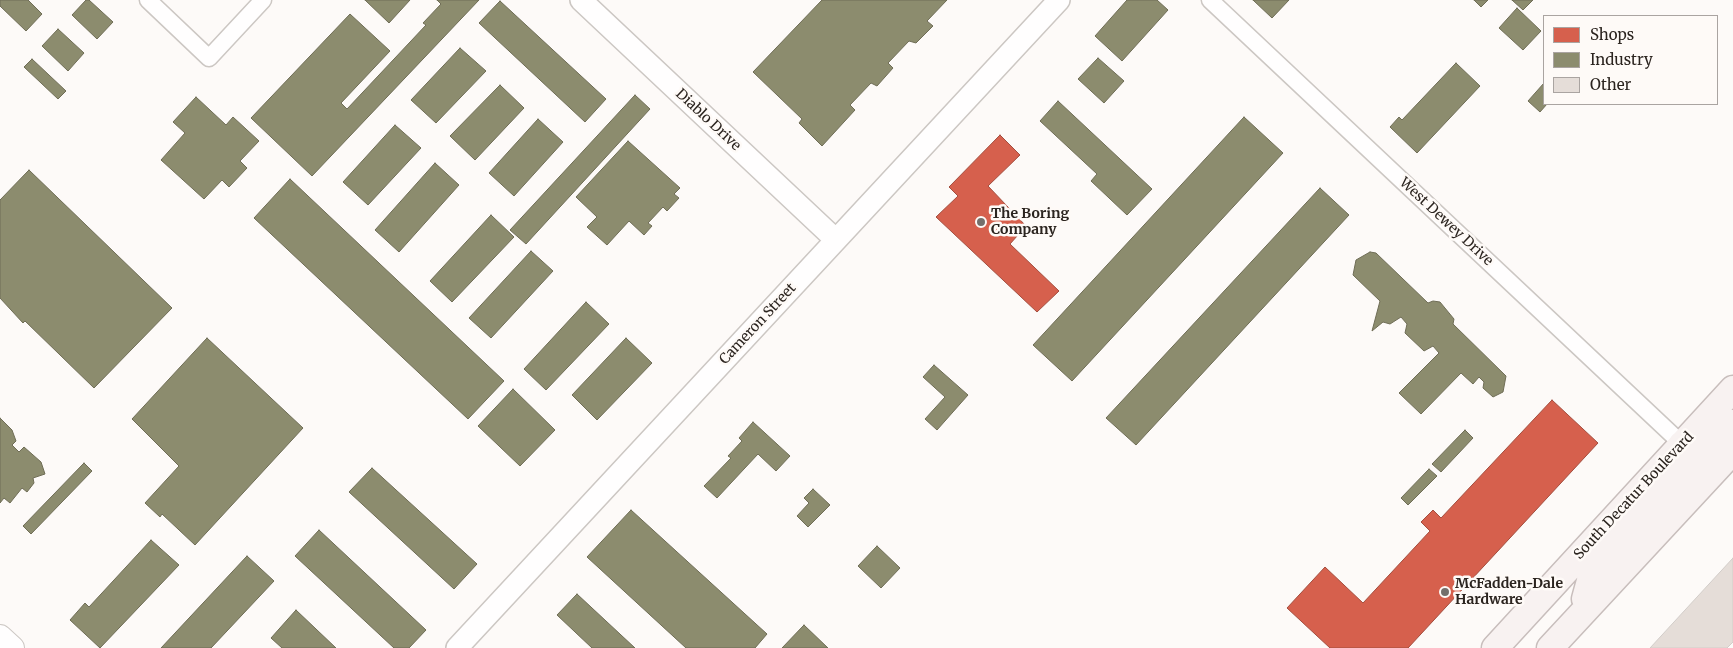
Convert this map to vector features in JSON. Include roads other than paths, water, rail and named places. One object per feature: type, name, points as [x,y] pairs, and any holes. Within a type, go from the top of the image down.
[{"type":"main road","name":"South Decatur Boulevard","points":[[1495,648],[1509,638],[1733,389]]},
{"type":"main road","points":[[1697,490],[1698,465],[1733,423]]},
{"type":"main road","points":[[1581,614],[1591,577],[1682,473],[1682,444]]},
{"type":"main road","points":[[1550,648],[1733,451]]},
{"type":"main road","points":[[0,637],[12,648]]},
{"type":"street","points":[[148,0],[209,58],[263,0]]},
{"type":"street","name":"Diablo Drive","points":[[581,0],[836,240]]},
{"type":"street","name":"Cameron Street","points":[[457,648],[1059,0]]},
{"type":"street","name":"West Dewey Drive","points":[[1210,0],[1682,444]]},
{"type":"place","name":"The Boring Company","points":[[981,222]]},
{"type":"place","name":"McFadden-Dale Hardware","points":[[1445,592]]}]
